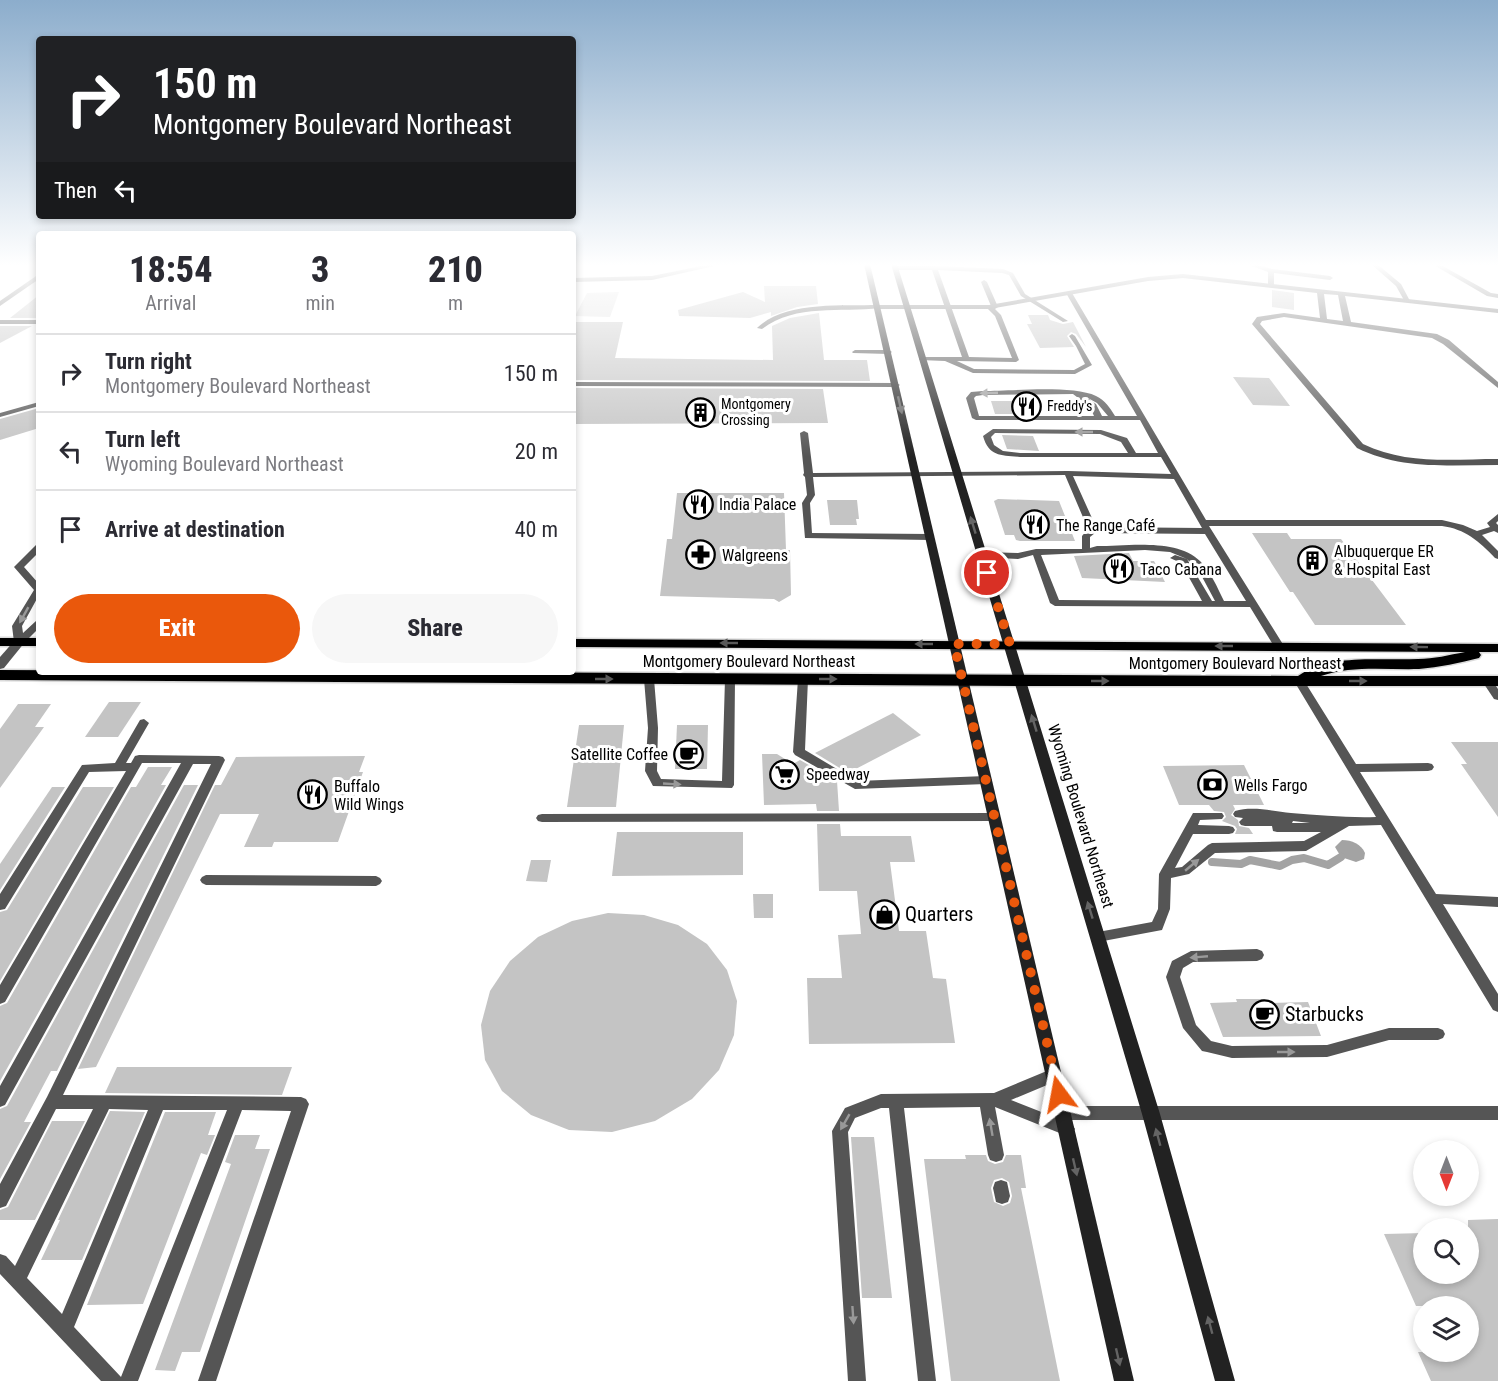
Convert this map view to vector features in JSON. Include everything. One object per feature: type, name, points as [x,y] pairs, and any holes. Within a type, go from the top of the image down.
[{"type":"main road","points":[[884,328],[1124,1381]]},
{"type":"main road","name":"Wyoming Boulevard Northeast","points":[[913,328],[1151,1114],[1225,1381]]},
{"type":"main road","points":[[0,642],[36,642]]},
{"type":"main road","name":"Montgomery Boulevard Northeast","points":[[576,643],[1279,646],[1498,650]]},
{"type":"main road","points":[[1299,681],[1328,668],[1349,664],[1420,664],[1498,650]]},
{"type":"main road","name":"Montgomery Boulevard Northeast","points":[[0,675],[1021,681],[1492,681]]},
{"type":"street","points":[[1260,328],[1360,446],[1373,454],[1395,461],[1498,462]]},
{"type":"street","points":[[1387,328],[1434,336],[1446,342],[1498,386]]},
{"type":"street","points":[[0,665],[19,642]]},
{"type":"lane","points":[[954,328],[966,360]]},
{"type":"lane","points":[[922,359],[1016,360],[1003,328]]},
{"type":"lane","points":[[948,360],[973,371],[1075,372],[1089,366],[1068,328]]},
{"type":"lane","points":[[1090,328],[1205,527],[1279,646]]},
{"type":"lane","points":[[855,352],[889,352]]},
{"type":"lane","points":[[576,384],[896,385]]},
{"type":"lane","points":[[1113,418],[1103,403],[1096,398],[1075,392],[974,394],[970,398],[976,418],[1113,418],[1143,418]]},
{"type":"lane","points":[[1075,392],[1093,406],[1099,418]]},
{"type":"lane","points":[[0,415],[36,405]]},
{"type":"lane","points":[[1132,454],[1124,440],[1101,432],[993,431],[987,436],[990,446],[1001,453],[1052,454],[1132,454],[1164,454]]},
{"type":"lane","points":[[804,433],[811,495],[806,503],[808,536],[930,537]]},
{"type":"lane","points":[[807,475],[915,472],[1068,473],[1177,477]]},
{"type":"lane","points":[[1068,473],[1093,530]]},
{"type":"lane","points":[[1497,529],[1491,523],[1498,517]]},
{"type":"lane","points":[[1090,551],[1086,536],[1093,530],[1442,523],[1458,525],[1477,534],[1498,556]]},
{"type":"lane","points":[[1477,534],[1497,529]]},
{"type":"lane","points":[[1090,551],[1154,549],[1190,557],[1201,569],[1221,604]]},
{"type":"lane","points":[[36,550],[19,567],[36,588]]},
{"type":"lane","points":[[982,555],[1017,556],[1036,552],[1090,551],[1110,555]]},
{"type":"lane","points":[[1036,552],[1055,603],[1253,604]]},
{"type":"lane","points":[[1130,555],[1168,556],[1184,561],[1209,604]]},
{"type":"lane","points":[[19,642],[17,626],[26,615],[31,599],[36,593]]},
{"type":"lane","points":[[19,642],[36,626]]},
{"type":"lane","points":[[649,679],[653,728],[651,771],[657,783],[671,785],[728,785],[730,679]]},
{"type":"lane","points":[[803,679],[799,753],[855,784],[986,780]]},
{"type":"lane","points":[[1299,681],[1498,1006]]},
{"type":"lane","points":[[1492,681],[1498,697]]},
{"type":"lane","points":[[118,768],[144,723]]},
{"type":"lane","points":[[0,998],[138,759],[219,760],[52,1102],[0,1200]]},
{"type":"lane","points":[[0,1100],[189,760]]},
{"type":"lane","points":[[0,905],[86,768],[134,767]]},
{"type":"lane","points":[[1353,768],[1428,767]]},
{"type":"lane","points":[[1343,825],[1260,814],[1245,822],[1343,825],[1385,822]]},
{"type":"lane","points":[[1098,937],[1157,926],[1164,909],[1165,874],[1197,816],[1223,823],[1190,829]]},
{"type":"lane","points":[[542,818],[994,817]]},
{"type":"lane","points":[[1165,874],[1185,871],[1212,848],[1306,846],[1343,825]]},
{"type":"lane","points":[[206,880],[376,881]]},
{"type":"lane","points":[[1433,899],[1498,902]]},
{"type":"lane","points":[[1257,956],[1191,957],[1177,965],[1173,977],[1190,1028],[1207,1046],[1232,1052],[1327,1051],[1389,1034],[1438,1034]]},
{"type":"lane","points":[[990,1100],[1054,1075]]},
{"type":"lane","points":[[896,1100],[927,1381]]},
{"type":"lane","points":[[990,1100],[996,1155]]},
{"type":"lane","points":[[858,1381],[840,1131],[850,1113],[881,1101],[990,1100],[1065,1121],[1151,1114],[1498,1113]]},
{"type":"lane","points":[[52,1102],[301,1104],[207,1381]]},
{"type":"lane","points":[[17,1280],[104,1103]]},
{"type":"lane","points":[[64,1330],[158,1104]]},
{"type":"lane","points":[[129,1381],[237,1105]]},
{"type":"lane","points":[[0,1262],[114,1381]]},
{"type":"shaded area","points":[[1342,840],[1359,845],[1365,853],[1364,859],[1356,862],[1341,857],[1335,847]]},
{"type":"building","points":[[0,328],[27,328],[0,343]]},
{"type":"building","points":[[576,328],[622,328],[615,358],[773,360],[772,328],[821,328],[824,360],[867,360],[870,381],[576,380]]},
{"type":"building","points":[[1029,328],[1076,328],[1086,347],[1076,334],[1071,332],[1067,336],[1074,347],[1040,348]]},
{"type":"building","points":[[1233,377],[1269,378],[1290,406],[1253,405]]},
{"type":"building","name":"Montgomery Crossing","points":[[576,388],[823,389],[828,423],[576,424]]},
{"type":"building","points":[[991,401],[1020,401],[1025,414],[995,414]]},
{"type":"building","points":[[36,409],[36,429],[0,440],[0,419]]},
{"type":"building","points":[[1002,435],[1033,436],[1039,451],[1007,449]]},
{"type":"building","points":[[677,493],[784,493],[786,550],[790,550],[791,595],[779,602],[774,599],[660,596],[667,539],[672,539]]},
{"type":"building","name":"The Range Café","points":[[998,499],[1059,501],[1075,541],[1020,541],[1016,540],[1014,535],[1005,535],[994,501]]},
{"type":"building","points":[[827,500],[857,500],[859,519],[856,519],[857,525],[830,525]]},
{"type":"building","name":"Albuquerque ER & Hospital East","points":[[1252,533],[1287,533],[1291,539],[1341,539],[1406,625],[1315,625],[1293,592],[1290,592]]},
{"type":"building","name":"Taco Cabana","points":[[1129,553],[1133,561],[1154,561],[1165,582],[1082,578],[1074,556]]},
{"type":"building","points":[[109,702],[141,702],[118,737],[85,737]]},
{"type":"building","points":[[18,704],[51,704],[35,727],[44,727],[0,788],[0,729]]},
{"type":"building","points":[[893,713],[921,735],[848,773],[815,753]]},
{"type":"building","points":[[579,725],[624,725],[616,807],[567,807]]},
{"type":"building","points":[[677,725],[708,725],[707,769],[675,769]]},
{"type":"building","points":[[1451,742],[1498,742],[1498,817],[1461,764],[1467,764]]},
{"type":"building","name":"Speedway","points":[[762,754],[777,754],[793,764],[800,760],[837,781],[839,811],[817,811],[816,804],[764,805]]},
{"type":"building","points":[[365,756],[359,772],[363,772],[338,842],[274,842],[272,847],[244,847],[259,814],[220,814],[96,1067],[78,1069],[215,785],[221,785],[236,757]]},
{"type":"building","name":"Wells Fargo","points":[[1244,765],[1264,805],[1233,805],[1235,809],[1231,815],[1238,820],[1239,826],[1249,828],[1253,834],[1235,834],[1237,829],[1235,826],[1222,821],[1226,817],[1224,812],[1214,811],[1209,805],[1179,805],[1163,766]]},
{"type":"building","points":[[148,767],[172,767],[161,785],[166,785],[0,1081],[0,1006],[7,1003],[131,787],[136,787]]},
{"type":"building","points":[[184,785],[198,785],[57,1071],[51,1071],[24,1122],[31,1122],[0,1179],[0,1109],[7,1106]]},
{"type":"building","points":[[52,787],[65,787],[0,890],[0,864]]},
{"type":"building","points":[[83,787],[114,787],[0,981],[0,912],[7,910]]},
{"type":"building","points":[[817,824],[840,824],[841,836],[911,836],[915,862],[890,862],[899,931],[926,931],[933,978],[946,979],[955,1043],[809,1044],[807,978],[842,978],[838,935],[861,934],[857,891],[819,891]]},
{"type":"building","points":[[617,832],[743,832],[743,875],[612,876]]},
{"type":"building","points":[[531,860],[551,860],[547,882],[526,881]]},
{"type":"building","points":[[753,894],[773,894],[773,918],[754,918]]},
{"type":"building","points":[[608,913],[644,915],[678,925],[707,944],[727,970],[737,1001],[734,1035],[719,1070],[692,1099],[655,1121],[612,1132],[569,1130],[531,1115],[502,1091],[485,1060],[481,1025],[490,991],[510,961],[538,937],[572,921]]},
{"type":"building","name":"Starbucks","points":[[1236,999],[1264,999],[1266,1003],[1308,1002],[1321,1036],[1223,1037],[1210,1003],[1237,1002]]},
{"type":"building","points":[[117,1067],[292,1067],[282,1095],[105,1093]]},
{"type":"building","points":[[110,1111],[145,1112],[82,1260],[41,1260],[60,1220],[58,1220]]},
{"type":"building","points":[[165,1112],[216,1112],[208,1135],[215,1135],[207,1155],[201,1153],[143,1304],[87,1305]]},
{"type":"building","points":[[52,1121],[85,1121],[35,1220],[0,1220],[0,1210],[8,1207]]},
{"type":"building","points":[[235,1135],[260,1135],[255,1149],[270,1149],[200,1352],[182,1352],[175,1371],[155,1370],[231,1164],[225,1162]]},
{"type":"building","points":[[851,1137],[874,1137],[892,1298],[862,1298]]},
{"type":"building","points":[[965,1155],[986,1155],[988,1161],[995,1164],[1003,1162],[1006,1155],[1021,1155],[1026,1188],[1021,1188],[1060,1381],[951,1381],[924,1159],[966,1159]],"holes":[[[1002,1178],[1009,1182],[1012,1196],[1010,1203],[1003,1206],[994,1202],[991,1188],[994,1180]]]},
{"type":"building","points":[[1498,1219],[1498,1381],[1431,1381],[1422,1362],[1479,1362],[1479,1296],[1413,1296],[1413,1299],[1384,1234],[1413,1233],[1413,1284],[1479,1284],[1479,1220]]},
{"type":"waterway","points":[[1212,862],[1241,864],[1250,860],[1280,866],[1292,860],[1304,858],[1328,865],[1341,857]]},
{"type":"place","name":"Freddy's","points":[[1026,406]]},
{"type":"place","name":"Montgomery Crossing","points":[[700,412]]},
{"type":"place","name":"India Palace","points":[[698,504]]},
{"type":"place","name":"The Range Café","points":[[1035,525]]},
{"type":"place","name":"Walgreens","points":[[701,555]]},
{"type":"place","name":"Albuquerque ER & Hospital East","points":[[1313,560]]},
{"type":"place","name":"Taco Cabana","points":[[1119,569]]},
{"type":"place","name":"Satellite Coffee","points":[[689,754]]},
{"type":"place","name":"Speedway","points":[[785,774]]},
{"type":"place","name":"Wells Fargo","points":[[1213,785]]},
{"type":"place","name":"Buffalo Wild Wings","points":[[313,795]]},
{"type":"place","name":"Quarters","points":[[884,914]]},
{"type":"place","name":"Starbucks","points":[[1264,1014]]},
{"type":"route","points":[[987,573],[1010,644],[954,644],[1059,1094]]}]
